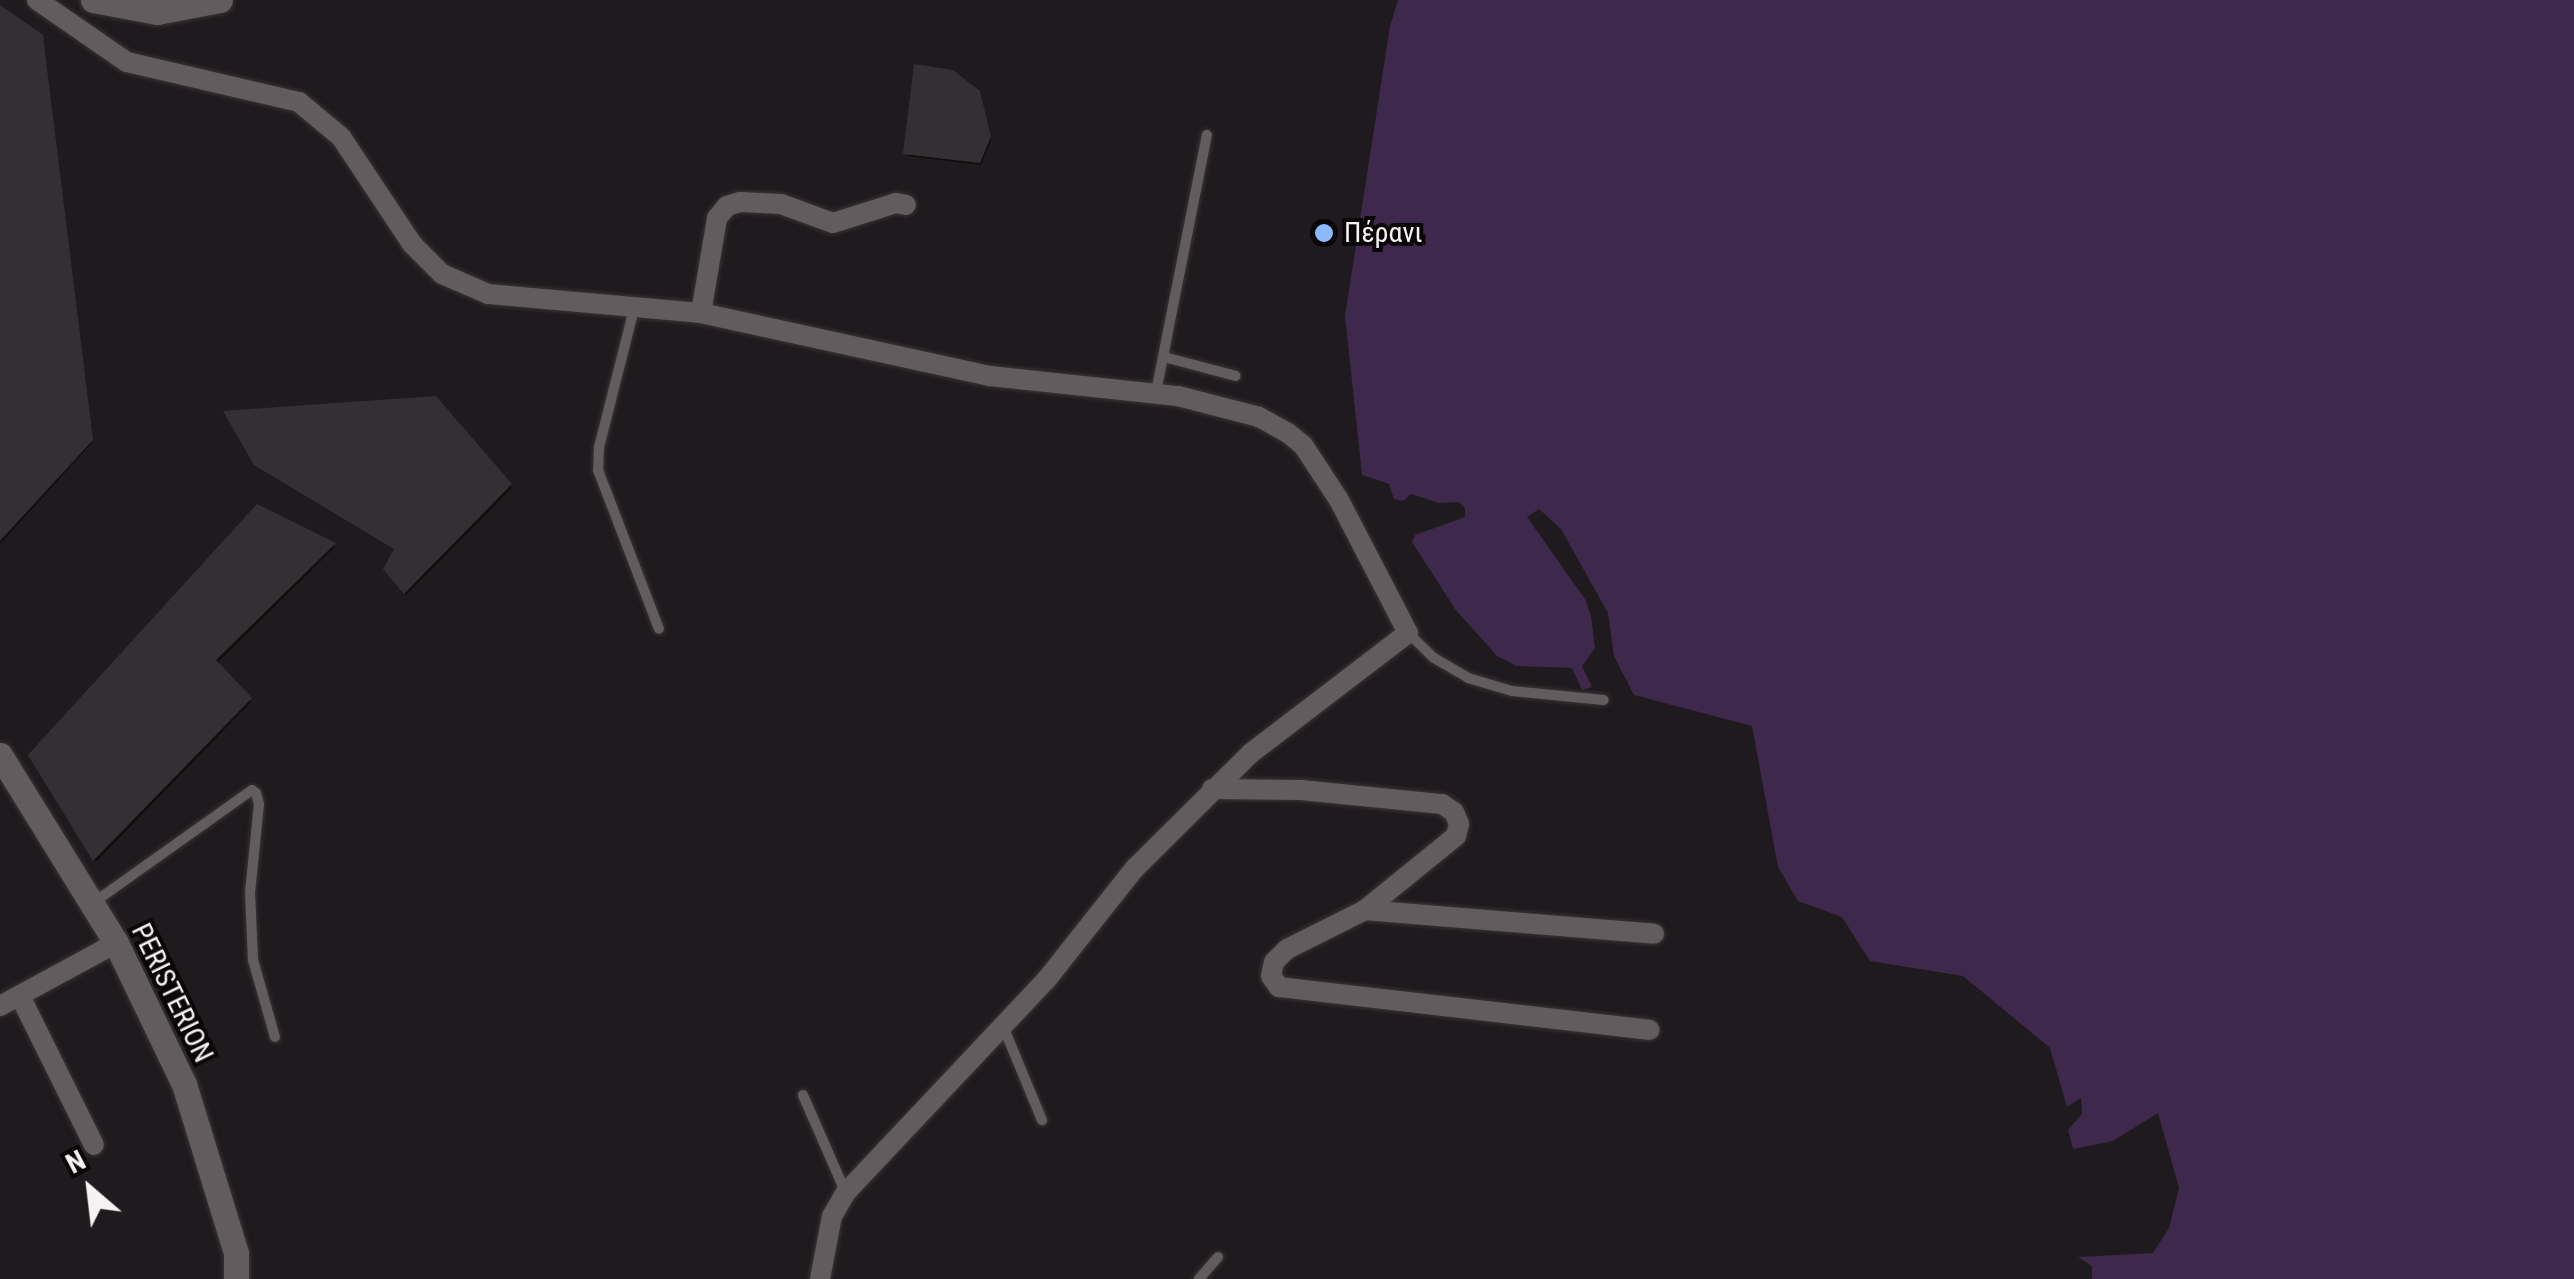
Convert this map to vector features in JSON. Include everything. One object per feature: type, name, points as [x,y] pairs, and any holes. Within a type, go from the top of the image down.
[{"type":"street","points":[[37,0],[126,62],[298,102],[341,137],[412,244],[442,274],[488,294],[701,314],[990,376],[1156,392],[1259,418],[1303,445],[1372,560],[1408,633],[1251,753],[1135,868],[1047,979],[846,1192],[832,1216],[820,1279]]},
{"type":"street","points":[[93,0],[157,12],[220,0]]},
{"type":"street","points":[[701,314],[716,218],[727,206],[740,202],[781,204],[834,223],[888,205],[906,205]]},
{"type":"street","name":"PERISTERION","points":[[0,755],[116,942],[184,1084],[236,1253],[236,1279]]},
{"type":"street","points":[[1212,789],[1301,790],[1442,804],[1454,812],[1459,824],[1456,836],[1366,910],[1287,950],[1274,962],[1271,976],[1280,987],[1650,1030]]},
{"type":"street","points":[[1366,910],[1654,934]]},
{"type":"street","points":[[0,1006],[116,942]]},
{"type":"street","points":[[20,996],[94,1145]]},
{"type":"lane","points":[[1156,392],[1207,135]]},
{"type":"lane","points":[[634,308],[599,446],[598,470],[659,630]]},
{"type":"lane","points":[[1164,356],[1236,376]]},
{"type":"lane","points":[[1408,633],[1434,658],[1468,678],[1512,692],[1604,700]]},
{"type":"lane","points":[[92,904],[252,790],[259,804],[250,892],[254,960],[275,1037]]},
{"type":"lane","points":[[1003,1026],[1042,1120]]},
{"type":"lane","points":[[802,1095],[846,1192]]},
{"type":"lane","points":[[1198,1279],[1218,1257]]},
{"type":"shaded area","points":[[1398,0],[2574,0],[2574,1279],[2092,1279],[2092,1266],[2078,1257],[2153,1253],[2169,1228],[2179,1188],[2158,1113],[2113,1141],[2073,1149],[2068,1130],[2082,1114],[2081,1098],[2067,1107],[2050,1048],[1963,976],[1870,961],[1842,917],[1798,901],[1778,867],[1752,726],[1634,695],[1614,656],[1608,613],[1561,529],[1539,509],[1527,517],[1585,599],[1591,616],[1595,648],[1582,666],[1592,687],[1582,690],[1572,668],[1517,666],[1497,656],[1455,609],[1412,542],[1415,535],[1465,517],[1465,508],[1459,502],[1439,503],[1411,494],[1403,501],[1394,499],[1389,484],[1362,475],[1345,316],[1390,26]]},
{"type":"building","points":[[0,5],[43,35],[93,440],[0,541]]},
{"type":"building","points":[[914,64],[953,70],[980,91],[991,137],[980,163],[903,154]]},
{"type":"building","points":[[436,396],[512,484],[404,594],[383,569],[394,549],[254,465],[223,411]]},
{"type":"building","points":[[257,504],[336,543],[216,660],[252,698],[93,861],[28,755]]},
{"type":"place","name":"Πέρανι","points":[[1324,233]]}]
